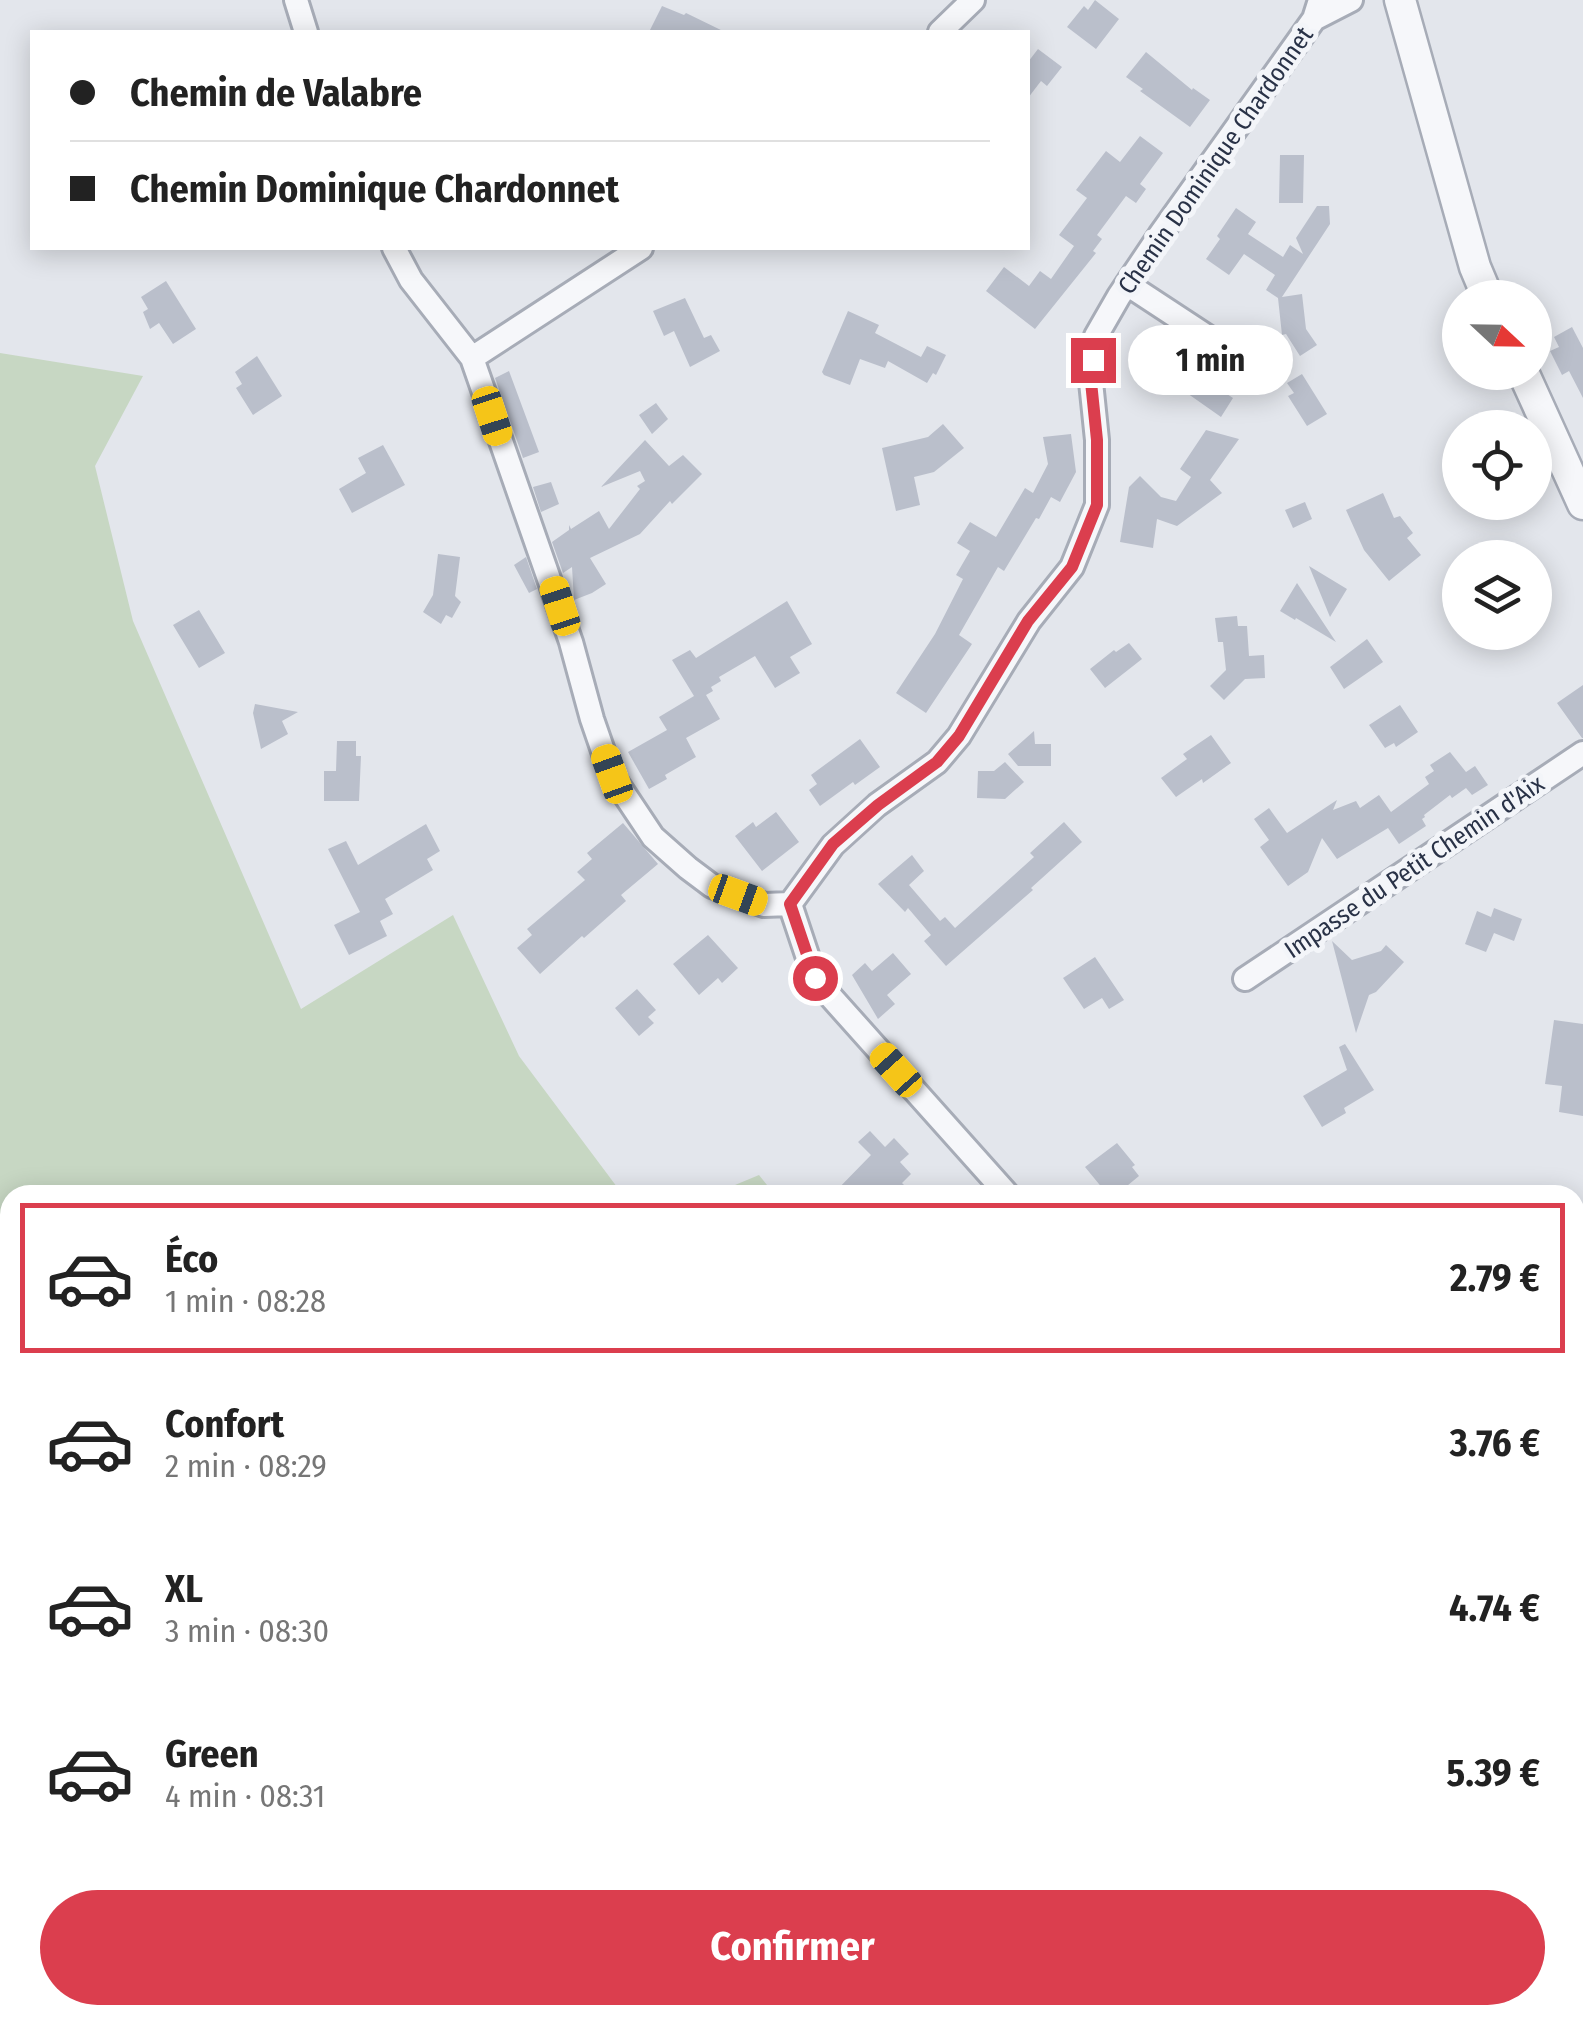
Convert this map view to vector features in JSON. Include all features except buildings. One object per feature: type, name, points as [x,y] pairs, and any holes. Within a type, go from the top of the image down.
[{"type":"street","points":[[296,0],[305,30]]},
{"type":"street","points":[[942,30],[973,0]]},
{"type":"street","name":"Chemin Dominique Chardonnet","points":[[790,904],[833,844],[937,762],[959,736],[1028,621],[1072,567],[1097,505],[1097,440],[1091,382],[1096,336],[1127,284],[1317,10],[1351,0]]},
{"type":"street","points":[[1378,0],[1418,118],[1446,171]]},
{"type":"street","points":[[1391,0],[1405,42],[1416,55]]},
{"type":"street","points":[[1400,0],[1446,171],[1480,280]]},
{"type":"street","points":[[395,250],[410,280],[472,358],[572,642],[592,719],[612,774],[653,837],[712,886],[764,904],[790,904],[815,978],[999,1185]]},
{"type":"street","points":[[472,358],[638,250]]},
{"type":"street","points":[[1127,284],[1261,372]]},
{"type":"street","points":[[1531,390],[1583,504]]},
{"type":"street","name":"Impasse du Petit Chemin d'Aix","points":[[1245,979],[1583,753]]},
{"type":"green space","points":[[0,353],[143,376],[95,466],[133,621],[301,1009],[453,915],[519,1056],[616,1185],[0,1185]]},
{"type":"green space","points":[[759,1175],[767,1185],[735,1185]]},
{"type":"route","points":[[815,978],[790,904],[833,844],[937,762],[959,736],[1028,621],[1072,567],[1097,505],[1093,360]]}]
